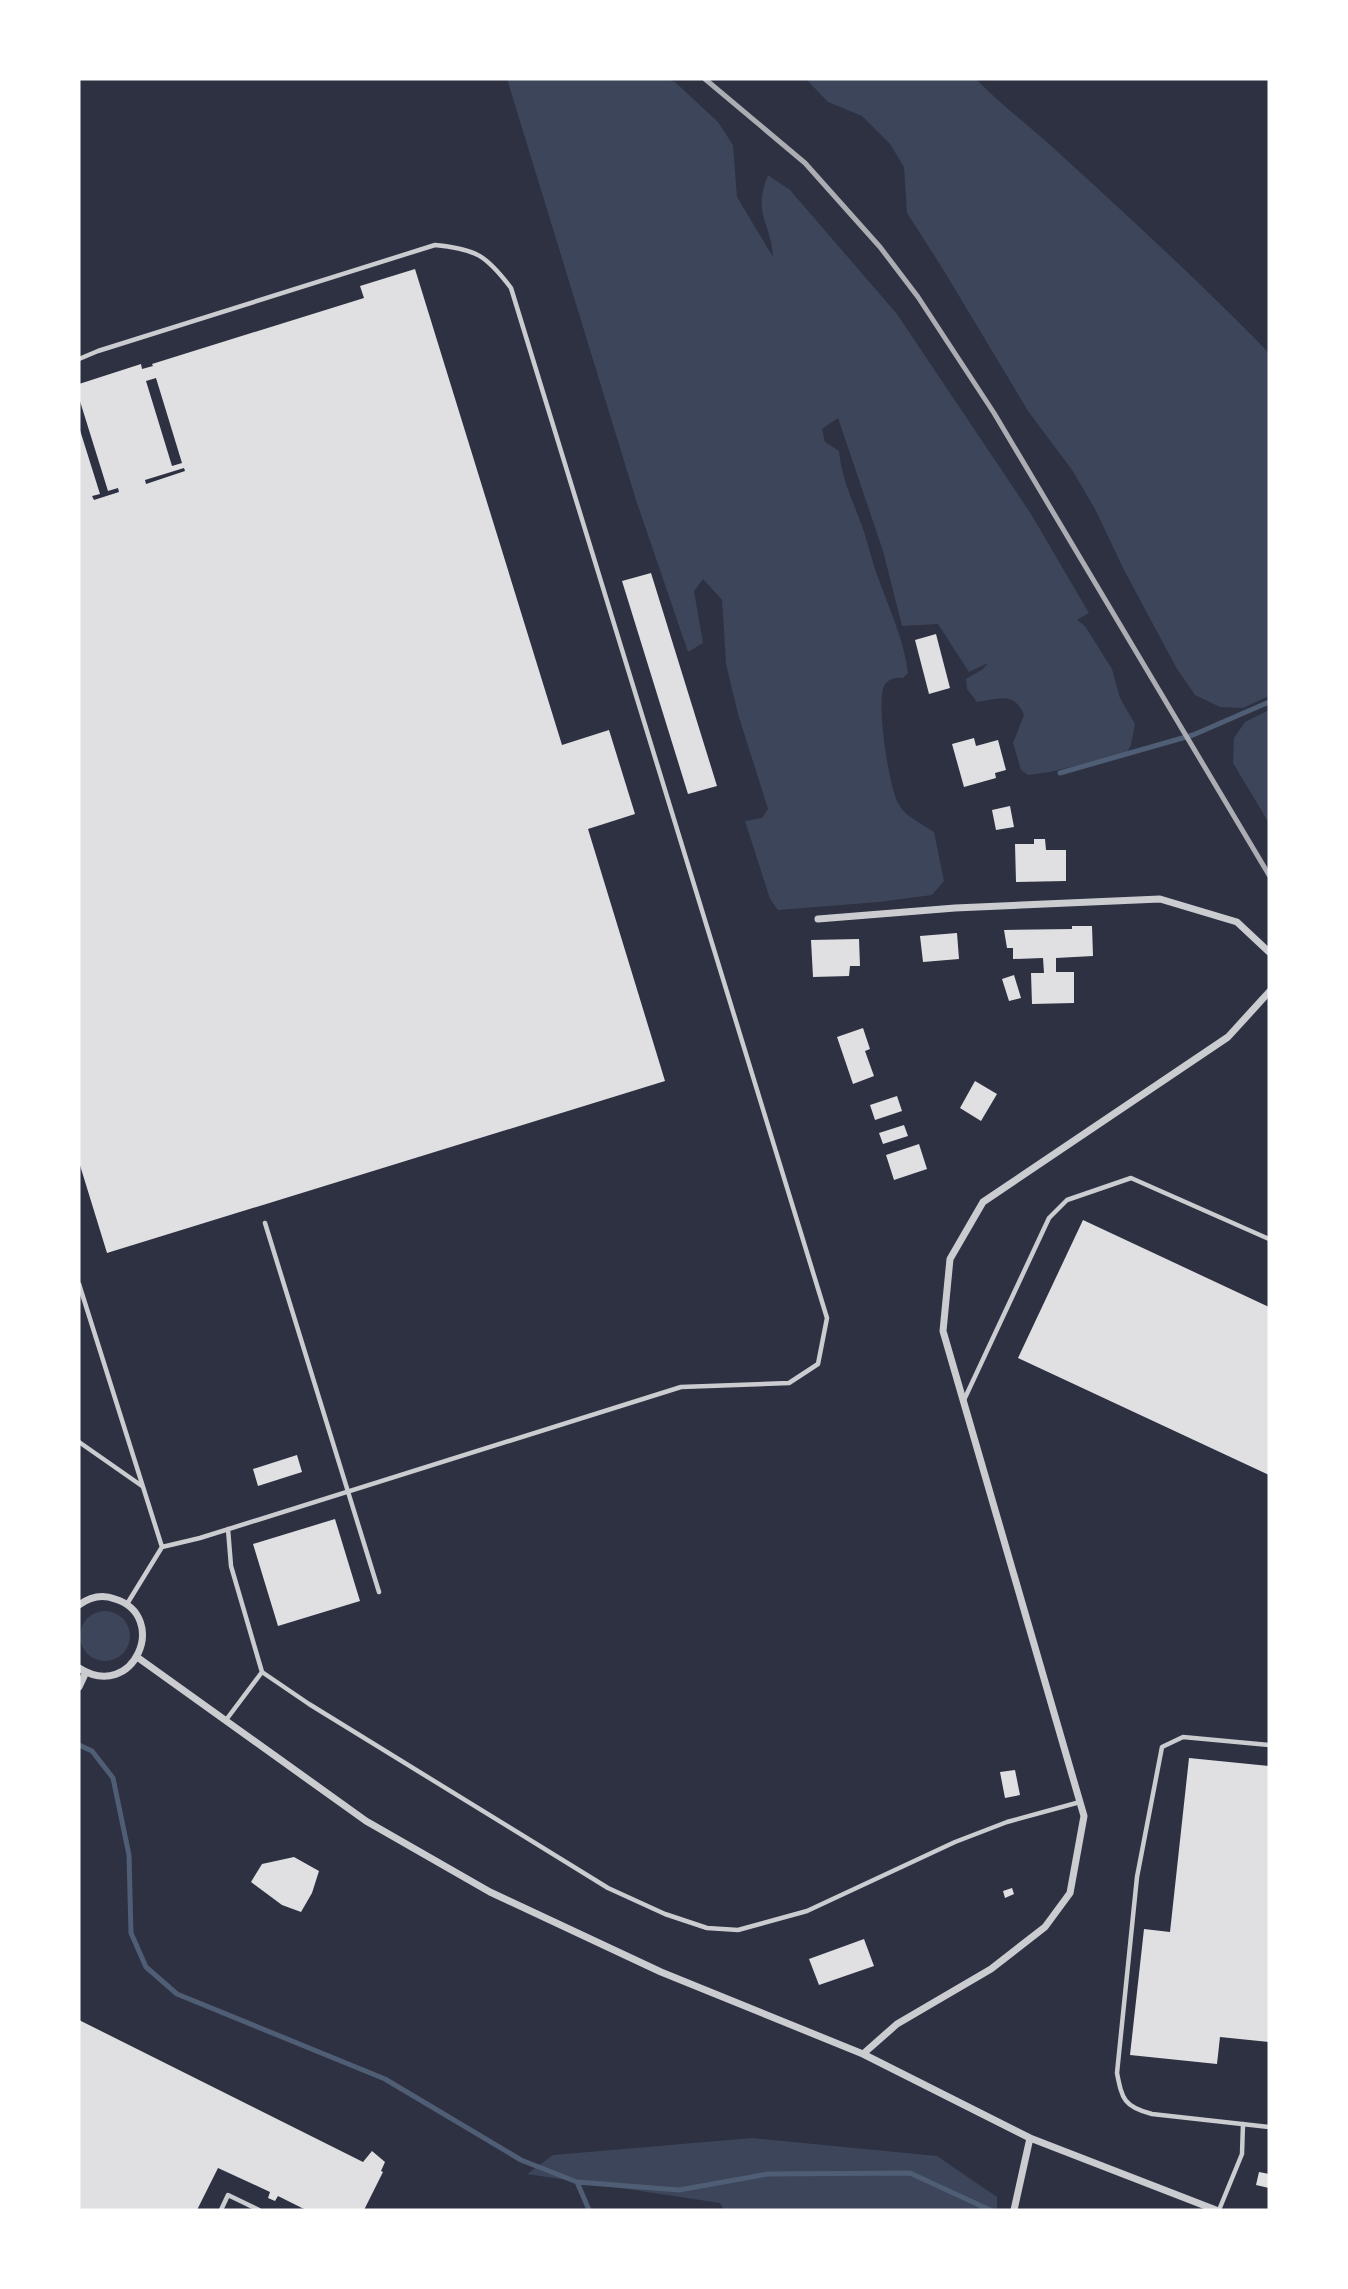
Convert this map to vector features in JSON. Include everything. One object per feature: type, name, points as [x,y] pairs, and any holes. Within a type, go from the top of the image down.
[{"type":"street","points":[[818,919],[955,908],[1160,899],[1237,922],[1269,952]]},
{"type":"street","points":[[863,2054],[897,2024],[991,1969],[1045,1927],[1070,1893],[1084,1816],[943,1331],[950,1259],[983,1202],[1228,1037],[1269,992]]},
{"type":"street","points":[[79,1605],[88,1599],[104,1597],[112,1597],[127,1604],[138,1617],[142,1641],[137,1657],[127,1668],[114,1675],[100,1676],[82,1670],[79,1687]]},
{"type":"street","points":[[137,1657],[366,1821],[490,1892],[661,1972],[863,2054],[1030,2138],[1218,2210]]},
{"type":"street","points":[[1014,2210],[1030,2138]]},
{"type":"lane","points":[[79,359],[435,245],[461,247],[492,262],[511,288],[827,1318],[818,1364],[789,1383],[681,1387],[200,1538],[162,1547],[127,1604]]},
{"type":"lane","points":[[964,1401],[1049,1218],[1067,1200],[1131,1178],[1269,1239]]},
{"type":"lane","points":[[265,1223],[379,1591]]},
{"type":"lane","points":[[79,1284],[162,1547]]},
{"type":"lane","points":[[79,1442],[142,1487]]},
{"type":"lane","points":[[228,1529],[231,1566],[262,1672],[309,1704],[608,1888],[665,1914],[707,1928],[738,1930],[807,1911],[955,1842],[1007,1822],[1080,1802]]},
{"type":"lane","points":[[226,1720],[262,1672]]},
{"type":"lane","points":[[1269,1745],[1183,1737],[1163,1746],[1136,1877],[1117,2073],[1121,2094],[1134,2110],[1269,2127]]},
{"type":"lane","points":[[1218,2210],[1242,2154],[1243,2124]]},
{"type":"lane","points":[[221,2210],[228,2195],[259,2210]]},
{"type":"shaded area","points":[[507,79],[668,79],[675,82],[718,122],[733,145],[737,197],[773,257],[762,209],[768,175],[790,190],[897,314],[1031,514],[1089,613],[1077,620],[1085,626],[1112,669],[1120,698],[1135,724],[1131,745],[1126,754],[1028,775],[1021,770],[1013,743],[1024,715],[1020,707],[1004,698],[977,702],[967,689],[966,679],[988,663],[969,672],[938,624],[902,626],[883,551],[838,418],[822,429],[825,442],[839,451],[847,488],[903,649],[908,673],[903,678],[887,682],[882,695],[885,746],[891,782],[899,805],[910,817],[934,832],[944,881],[932,895],[778,910],[770,899],[745,821],[762,818],[768,809],[738,714],[726,664],[722,600],[703,579],[694,591],[703,643],[688,652],[636,500]]},
{"type":"shaded area","points":[[806,79],[976,79],[1140,227],[1269,353],[1269,696],[1243,708],[1220,707],[1195,695],[1177,669],[1095,509],[1072,470],[1028,411],[907,213],[904,167],[890,144],[862,116],[828,102]]},
{"type":"shaded area","points":[[1269,710],[1269,823],[1233,763],[1234,738],[1245,722]]},
{"type":"shaded area","points":[[105,1611],[123,1618],[130,1636],[123,1654],[105,1661],[87,1654],[80,1636],[87,1618]]},
{"type":"shaded area","points":[[752,2138],[937,2156],[997,2197],[997,2210],[724,2210],[720,2203],[527,2174],[553,2155]]},
{"type":"building","points":[[415,269],[562,745],[609,730],[635,814],[588,829],[665,1081],[107,1253],[79,1162],[79,427],[100,494],[92,496],[94,500],[119,492],[118,488],[108,491],[79,398],[79,384],[141,364],[142,369],[153,366],[152,364],[364,298],[360,286]],"holes":[[[156,378],[182,463],[172,466],[146,381]],[[184,468],[185,471],[146,484],[145,480]]]},
{"type":"building","points":[[651,573],[717,786],[688,794],[622,581]]},
{"type":"building","points":[[936,634],[950,688],[929,694],[915,640]]},
{"type":"building","points":[[974,738],[976,746],[998,740],[1006,770],[995,773],[996,778],[964,787],[952,744]]},
{"type":"building","points":[[1010,806],[1014,827],[996,830],[992,810]]},
{"type":"building","points":[[1034,839],[1045,839],[1046,850],[1066,850],[1066,881],[1016,882],[1015,844],[1034,844]]},
{"type":"building","points":[[1072,926],[1092,926],[1093,956],[1056,958],[1056,972],[1074,972],[1074,1003],[1032,1004],[1031,973],[1044,973],[1043,958],[1013,959],[1013,948],[1007,948],[1004,930],[1072,929]]},
{"type":"building","points":[[957,933],[959,959],[923,962],[920,936]]},
{"type":"building","points":[[859,939],[860,966],[850,966],[849,976],[813,977],[811,940]]},
{"type":"building","points":[[1014,975],[1021,998],[1009,1001],[1002,979]]},
{"type":"building","points":[[863,1028],[870,1049],[865,1051],[874,1076],[853,1084],[837,1037]]},
{"type":"building","points":[[975,1081],[997,1094],[981,1121],[960,1108]]},
{"type":"building","points":[[897,1096],[902,1111],[875,1120],[870,1105]]},
{"type":"building","points":[[904,1125],[908,1136],[883,1144],[879,1133]]},
{"type":"building","points":[[919,1144],[927,1169],[894,1180],[886,1155]]},
{"type":"building","points":[[1083,1220],[1269,1307],[1269,1475],[1018,1358]]},
{"type":"building","points":[[297,1455],[302,1472],[258,1486],[253,1469]]},
{"type":"building","points":[[335,1519],[360,1601],[278,1626],[253,1544]]},
{"type":"building","points":[[1189,1758],[1269,1766],[1269,2042],[1220,2037],[1217,2064],[1130,2055],[1144,1929],[1170,1932]]},
{"type":"building","points":[[1015,1770],[1020,1795],[1005,1798],[1000,1772]]},
{"type":"building","points":[[294,1857],[319,1871],[312,1893],[301,1912],[282,1905],[251,1882],[262,1864]]},
{"type":"building","points":[[1012,1888],[1014,1894],[1005,1898],[1003,1891]]},
{"type":"building","points":[[864,1939],[874,1966],[819,1985],[809,1959]]},
{"type":"building","points":[[79,2020],[363,2162],[372,2151],[385,2162],[381,2171],[383,2172],[364,2210],[306,2210],[278,2196],[275,2201],[268,2198],[270,2192],[218,2168],[197,2210],[79,2210]]},
{"type":"building","points":[[1259,2172],[1269,2174],[1269,2188],[1256,2185]]},
{"type":"waterway","points":[[1060,773],[1193,735],[1269,702]]},
{"type":"waterway","points":[[79,1745],[92,1751],[113,1778],[129,1855],[131,1933],[146,1967],[177,1994],[385,2079],[521,2160],[577,2182],[679,2190],[768,2174],[910,2173],[990,2210]]},
{"type":"waterway","points":[[577,2182],[589,2210]]},
{"type":"railway","points":[[705,79],[805,163],[880,247],[918,297],[994,413],[1269,875]]}]
